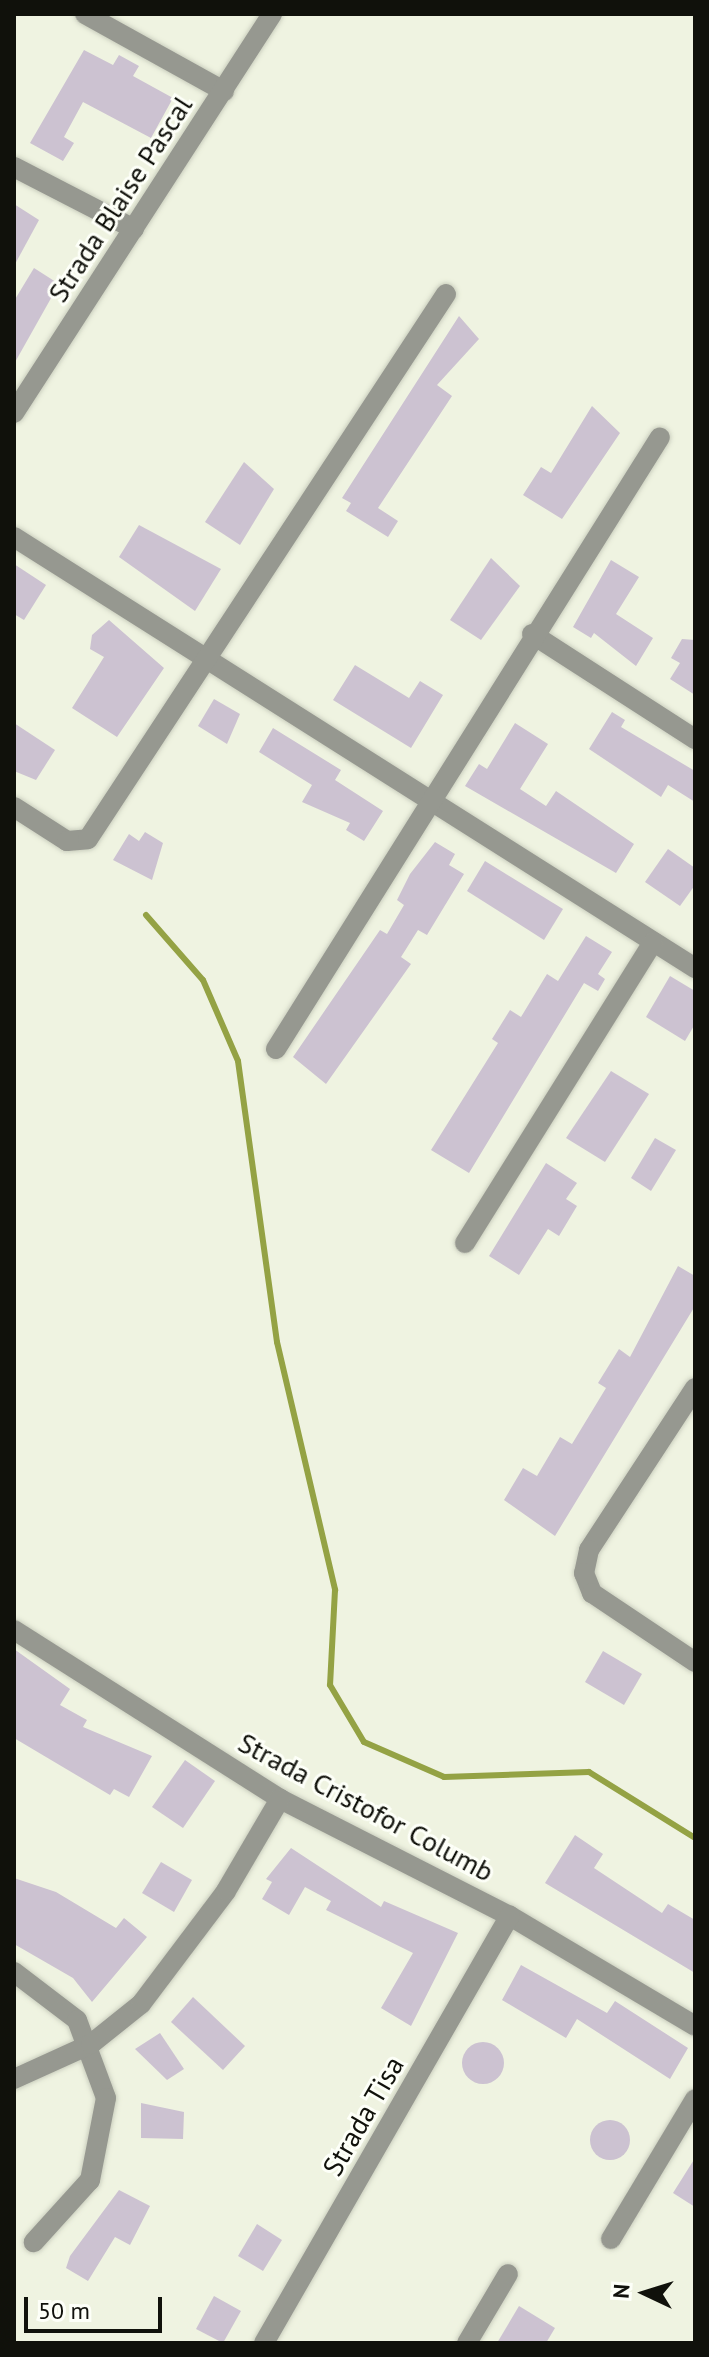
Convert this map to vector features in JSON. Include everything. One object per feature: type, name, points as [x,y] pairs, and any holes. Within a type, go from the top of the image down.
[{"type":"street","points":[[85,14],[224,91]]},
{"type":"street","name":"Strada Blaise Pascal","points":[[14,413],[272,14]]},
{"type":"street","points":[[14,167],[134,229]]},
{"type":"street","points":[[14,807],[67,841],[88,839],[210,658],[446,294]]},
{"type":"street","points":[[276,1049],[532,634],[660,437]]},
{"type":"street","points":[[14,537],[210,658],[695,968]]},
{"type":"street","points":[[532,634],[695,739]]},
{"type":"street","points":[[465,1243],[653,942]]},
{"type":"street","points":[[695,1388],[589,1550],[584,1573],[592,1593],[695,1662]]},
{"type":"street","name":"Strada Cristofor Columb","points":[[14,1630],[280,1799],[510,1916],[695,2026]]},
{"type":"street","points":[[14,2079],[91,2044],[141,2004],[183,1953],[280,1799]]},
{"type":"street","name":"Strada Tisa","points":[[264,2343],[510,1916]]},
{"type":"street","points":[[14,1972],[58,1999],[91,2044],[106,2098],[101,2154],[75,2204],[34,2242]]},
{"type":"street","points":[[611,2239],[695,2099]]},
{"type":"street","points":[[467,2343],[508,2274]]},
{"type":"building","points":[[84,50],[113,65],[119,55],[139,66],[133,76],[173,98],[151,138],[83,102],[64,137],[74,143],[63,161],[30,143]]},
{"type":"building","points":[[14,204],[39,220],[14,266]]},
{"type":"building","points":[[34,268],[59,284],[14,364],[14,301]]},
{"type":"building","points":[[459,316],[479,339],[437,385],[452,396],[378,508],[398,521],[388,537],[346,511],[351,503],[342,498]]},
{"type":"building","points":[[592,406],[620,433],[562,519],[523,495],[541,467],[551,473]]},
{"type":"building","points":[[244,462],[274,489],[240,545],[205,522]]},
{"type":"building","points":[[139,525],[221,569],[195,611],[119,557]]},
{"type":"building","points":[[491,558],[520,586],[481,640],[450,620]]},
{"type":"building","points":[[611,560],[639,577],[616,614],[653,638],[636,666],[594,633],[591,638],[573,627]]},
{"type":"building","points":[[14,564],[46,585],[24,620],[14,614]]},
{"type":"building","points":[[109,620],[164,668],[117,737],[72,708],[104,657],[90,649],[92,635]]},
{"type":"building","points":[[682,639],[695,640],[695,695],[670,679],[680,663],[671,658]]},
{"type":"building","points":[[355,665],[409,698],[420,681],[443,695],[411,748],[333,700]]},
{"type":"building","points":[[214,699],[240,714],[227,744],[198,726]]},
{"type":"building","points":[[612,712],[625,720],[621,727],[695,771],[695,802],[668,785],[661,797],[589,749]]},
{"type":"building","points":[[14,723],[55,750],[36,780],[14,771]]},
{"type":"building","points":[[515,723],[548,744],[520,789],[546,806],[556,791],[634,844],[616,873],[465,786],[479,764],[487,769]]},
{"type":"building","points":[[273,728],[341,770],[335,780],[383,811],[364,841],[346,830],[350,823],[302,802],[312,785],[259,752]]},
{"type":"building","points":[[145,832],[163,843],[152,880],[113,860],[129,834],[139,841]]},
{"type":"building","points":[[435,842],[455,854],[449,865],[464,874],[427,935],[418,930],[401,957],[411,964],[326,1084],[293,1057],[380,930],[387,934],[404,905],[397,900],[410,874]]},
{"type":"building","points":[[668,849],[695,868],[695,885],[680,906],[645,882]]},
{"type":"building","points":[[485,861],[563,909],[544,940],[467,891]]},
{"type":"building","points":[[586,936],[612,952],[598,974],[605,979],[598,991],[584,983],[469,1173],[431,1150],[498,1043],[492,1039],[510,1010],[521,1017],[547,974],[558,981]]},
{"type":"building","points":[[670,976],[695,991],[695,1024],[685,1041],[646,1017]]},
{"type":"building","points":[[611,1071],[649,1094],[605,1162],[566,1138]]},
{"type":"building","points":[[655,1138],[676,1150],[651,1191],[631,1178]]},
{"type":"building","points":[[546,1163],[577,1183],[566,1199],[577,1206],[559,1236],[548,1229],[519,1275],[489,1256]]},
{"type":"building","points":[[678,1266],[695,1276],[695,1306],[555,1536],[504,1500],[523,1468],[537,1476],[560,1437],[572,1444],[606,1388],[598,1383],[619,1349],[630,1357]]},
{"type":"building","points":[[14,1649],[70,1689],[60,1705],[87,1720],[83,1727],[152,1756],[129,1797],[114,1789],[110,1795],[14,1738]]},
{"type":"building","points":[[603,1651],[642,1674],[624,1705],[585,1682]]},
{"type":"building","points":[[185,1760],[215,1781],[183,1828],[152,1807]]},
{"type":"building","points":[[575,1835],[603,1854],[594,1868],[662,1913],[668,1904],[695,1920],[695,1973],[545,1883]]},
{"type":"building","points":[[291,1848],[381,1907],[384,1901],[458,1933],[411,2026],[381,2008],[413,1953],[326,1910],[331,1901],[305,1887],[289,1915],[262,1899],[272,1882],[266,1879]]},
{"type":"building","points":[[161,1862],[192,1880],[174,1912],[142,1893]]},
{"type":"building","points":[[14,1878],[56,1892],[116,1928],[124,1918],[147,1937],[92,2002],[73,1978],[14,1944]]},
{"type":"building","points":[[521,1965],[607,2013],[615,2001],[688,2048],[670,2079],[577,2019],[566,2038],[502,2000]]},
{"type":"building","points":[[193,1997],[245,2046],[223,2070],[171,2022]]},
{"type":"building","points":[[160,2033],[184,2069],[167,2080],[135,2049]]},
{"type":"building","points":[[483,2042],[498,2048],[504,2063],[498,2078],[483,2084],[468,2078],[462,2063],[468,2048]]},
{"type":"building","points":[[141,2103],[184,2112],[183,2139],[141,2138]]},
{"type":"building","points":[[610,2120],[624,2126],[630,2140],[624,2154],[610,2160],[596,2154],[590,2140],[596,2126]]},
{"type":"building","points":[[695,2158],[695,2207],[673,2193]]},
{"type":"building","points":[[119,2190],[150,2206],[130,2245],[115,2237],[88,2281],[66,2268],[70,2256]]},
{"type":"building","points":[[257,2224],[282,2240],[263,2271],[238,2256]]},
{"type":"building","points":[[214,2296],[241,2311],[223,2343],[196,2329]]},
{"type":"building","points":[[519,2306],[555,2328],[546,2343],[497,2343]]},
{"type":"waterway","points":[[146,915],[203,980],[238,1061],[277,1342],[335,1590],[330,1685],[364,1742],[444,1777],[589,1772],[695,1838]]}]
